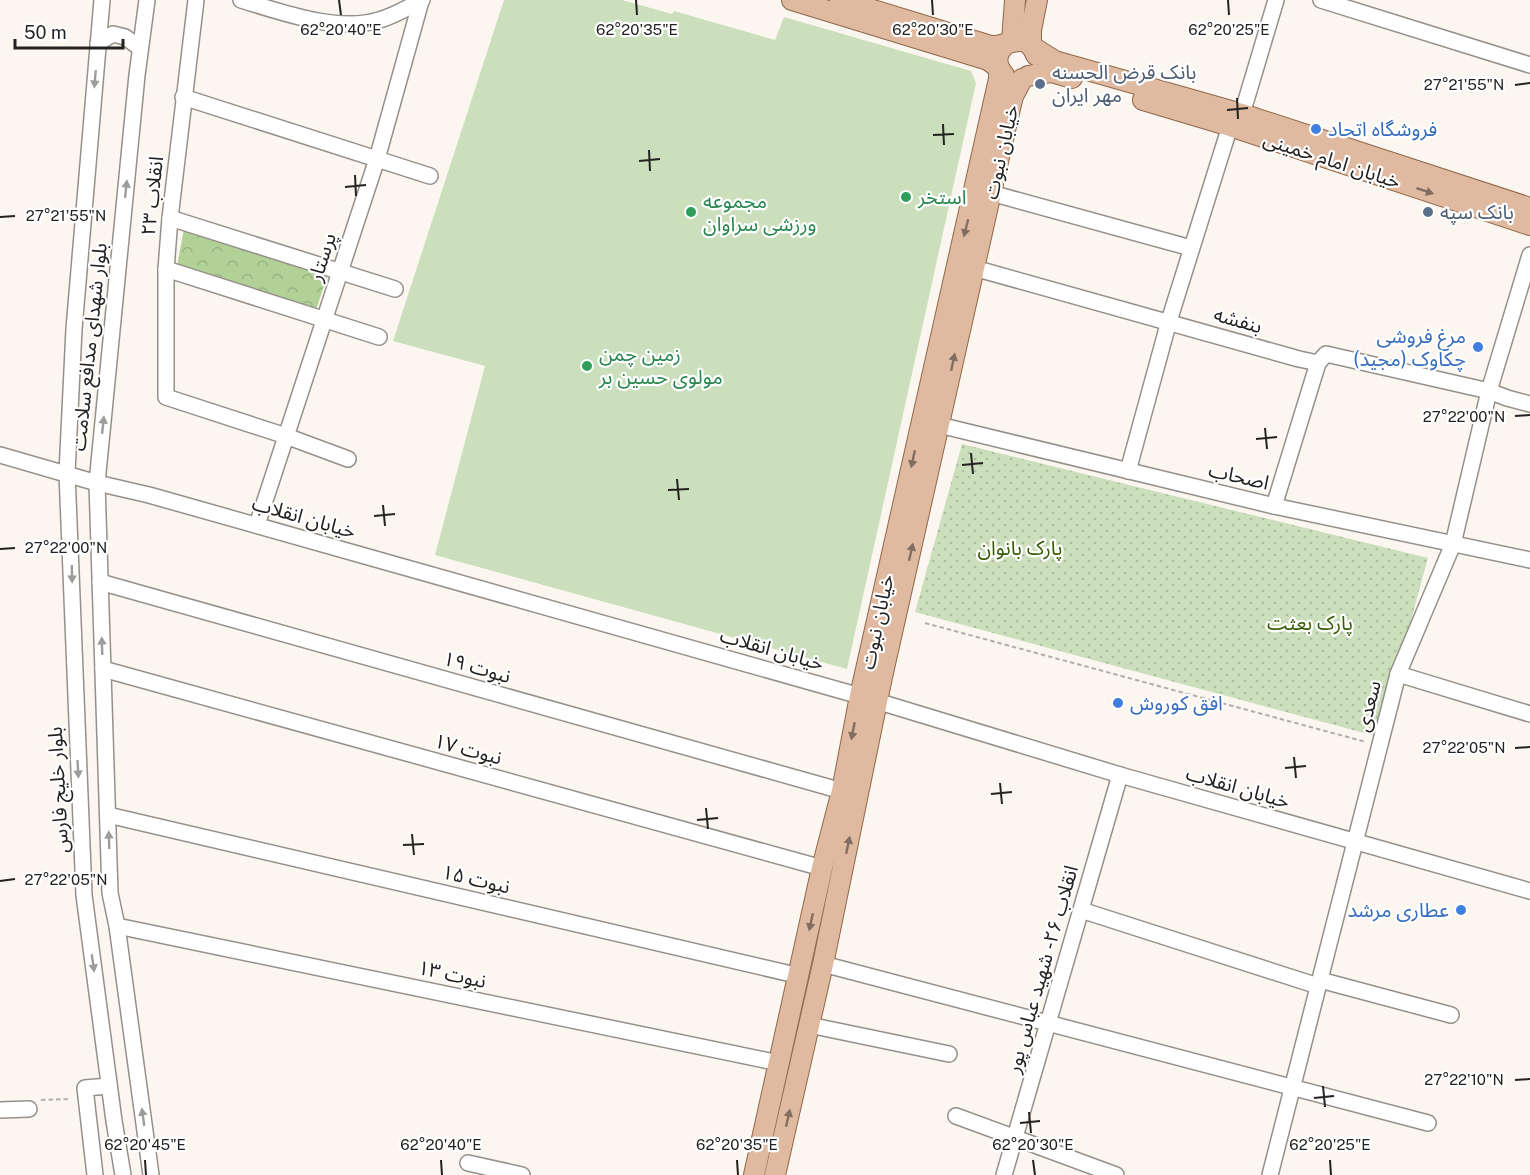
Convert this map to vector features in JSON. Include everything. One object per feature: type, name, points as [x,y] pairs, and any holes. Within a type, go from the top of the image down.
[{"type":"main road","points":[[792,0],[968,53],[987,60],[1008,78],[1025,78],[1033,72],[1037,58],[1016,44]]},
{"type":"main road","name":"خیابان امام خمینی","points":[[840,0],[991,46],[1016,44],[1055,61],[1236,120],[1530,208]]},
{"type":"main road","points":[[1015,0],[1016,44]]},
{"type":"main road","points":[[999,68],[998,54],[1016,44],[1031,30],[1037,0]]},
{"type":"main road","name":"خیابان نبوت","points":[[775,1175],[822,968],[869,700],[931,422],[999,87],[999,68]]},
{"type":"main road","name":"خیابان امام خمینی","points":[[1025,78],[1051,72],[1236,120],[1530,225]]},
{"type":"main road","name":"خیابان نبوت","points":[[931,422],[974,268],[1008,117],[1014,96],[1025,78]]},
{"type":"main road","name":"خیابان نبوت","points":[[754,1175],[822,868],[869,700]]},
{"type":"main road","points":[[800,972],[822,968]]},
{"type":"street","name":"بلوار شهدای مدافع سلامت","points":[[67,473],[74,329],[102,0]]},
{"type":"street","name":"بلوار شهدای مدافع سلامت","points":[[97,483],[147,0]]},
{"type":"street","name":"انقلاب ۲۳","points":[[196,0],[183,97],[166,269],[166,397],[286,436]]},
{"type":"street","points":[[241,0],[293,15],[344,24],[379,20],[422,0]]},
{"type":"street","name":"پرستار","points":[[257,525],[377,159],[422,0]]},
{"type":"street","points":[[1128,471],[1191,248],[1276,0]]},
{"type":"street","points":[[1321,0],[1530,65]]},
{"type":"street","points":[[98,43],[113,34],[125,37],[141,48]]},
{"type":"street","points":[[183,97],[430,176]]},
{"type":"street","points":[[991,193],[1191,248]]},
{"type":"street","points":[[170,218],[395,289]]},
{"type":"street","name":"سعدی","points":[[1270,1175],[1398,674],[1453,544],[1489,391],[1530,255]]},
{"type":"street","name":"بنفشه","points":[[974,268],[1299,359],[1318,363],[1326,354],[1489,391]]},
{"type":"street","points":[[166,269],[379,337]]},
{"type":"street","points":[[1274,506],[1318,363]]},
{"type":"street","points":[[1489,391],[1530,404]]},
{"type":"street","name":"اصحاب","points":[[931,422],[1274,506],[1530,560]]},
{"type":"street","points":[[286,436],[348,459]]},
{"type":"street","name":"خیابان انقلاب","points":[[0,455],[257,525],[869,700],[1355,843],[1530,891]]},
{"type":"street","name":"بلوار خلیج فارس","points":[[67,473],[84,895],[123,1175]]},
{"type":"street","points":[[97,483],[110,893],[117,926],[151,1175]]},
{"type":"street","name":"نبوت ۱۹","points":[[100,582],[842,791]]},
{"type":"street","name":"نبوت ۱۷","points":[[103,669],[822,868]]},
{"type":"street","points":[[1398,674],[1530,714]]},
{"type":"street","name":"انقلاب ۲۶ - شهید عباس پور","points":[[1004,1175],[1120,775]]},
{"type":"street","name":"نبوت ۱۵","points":[[108,815],[800,972]]},
{"type":"street","points":[[1081,910],[1319,983],[1451,1015]]},
{"type":"street","name":"نبوت ۱۳","points":[[117,926],[779,1063]]},
{"type":"street","points":[[822,968],[1048,1023],[1428,1123]]},
{"type":"street","points":[[809,1025],[949,1054]]},
{"type":"street","points":[[95,1175],[85,1088],[110,1086]]},
{"type":"street","points":[[0,1110],[29,1109]]},
{"type":"street","points":[[956,1116],[1116,1175]]},
{"type":"street","points":[[468,1163],[522,1175]]},
{"type":"path","points":[[925,622],[1380,746]]},
{"type":"path","points":[[29,1109],[33,1100],[86,1098]]},
{"type":"green space","name":"مجموعه ورزشی سراوان","points":[[504,0],[622,0],[672,14],[674,11],[775,40],[784,17],[971,71],[976,83],[847,669],[435,555],[485,366],[393,341]]},
{"type":"green space","points":[[184,229],[328,274],[316,310],[177,266]]},
{"type":"green space","name":"پارک بعثت","points":[[962,444],[1428,558],[1379,737],[915,612]]},
{"type":"place","name":"بانک قرض الحسنه مهر ایران","points":[[1040,84]]},
{"type":"place","name":"فروشگاه اتحاد","points":[[1316,129]]},
{"type":"place","name":"استخر","points":[[906,197]]},
{"type":"place","name":"مجموعه ورزشی سراوان","points":[[691,212]]},
{"type":"place","name":"بانک سپه","points":[[1428,212]]},
{"type":"place","name":"مرغ فروشی چکاوک (مجید)","points":[[1478,347]]},
{"type":"place","name":"زمین چمن مولوی حسین بر","points":[[587,366]]},
{"type":"place","name":"افق کوروش","points":[[1118,703]]},
{"type":"place","name":"عطاری مرشد","points":[[1461,910]]},
{"type":"park label","name":"پارک بانوان","points":[[1020,548]]}]
